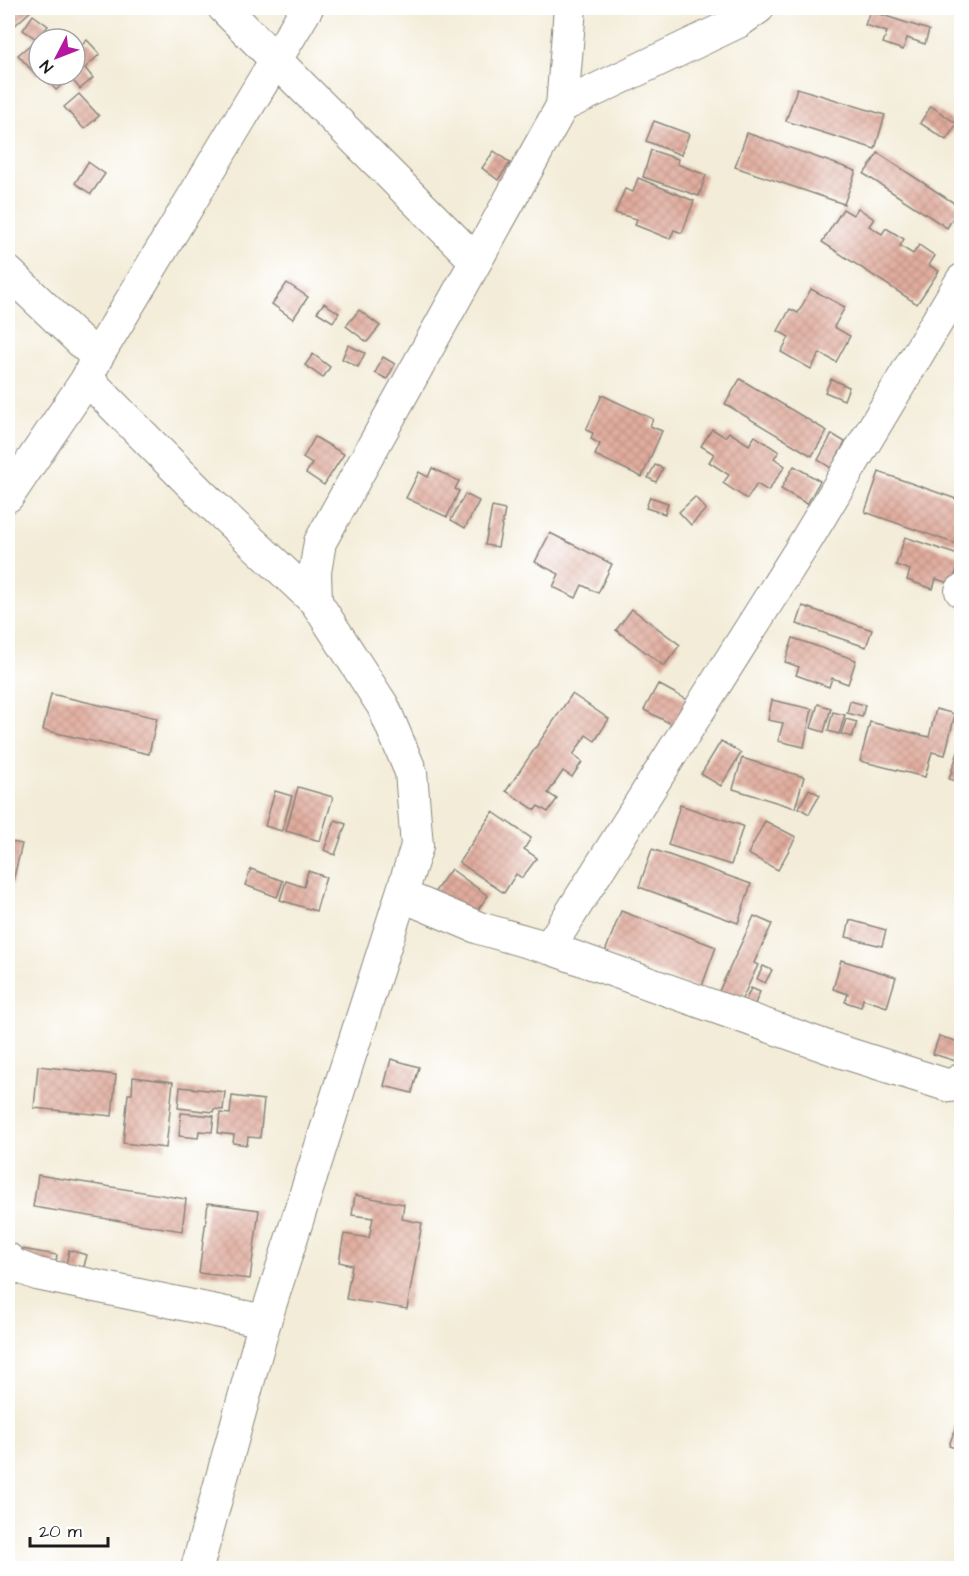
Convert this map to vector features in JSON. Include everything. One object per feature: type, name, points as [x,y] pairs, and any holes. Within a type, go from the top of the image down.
[{"type":"street","points":[[224,8],[274,61],[475,260]]},
{"type":"street","points":[[8,496],[92,368],[307,8]]},
{"type":"street","points":[[316,602],[315,572],[320,542],[562,106],[570,8]]},
{"type":"street","points":[[562,106],[738,22],[758,8]]},
{"type":"street","points":[[8,272],[203,496],[316,602],[383,706],[411,772],[417,846],[403,896],[265,1321],[197,1569]]},
{"type":"street","points":[[549,948],[807,539],[962,280]]},
{"type":"street","points":[[403,896],[478,928],[549,948],[839,1051],[950,1086],[962,1079]]},
{"type":"street","points":[[8,1259],[14,1265],[37,1274],[265,1321]]},
{"type":"building","points":[[8,8],[34,8],[10,30]]},
{"type":"building","points":[[870,11],[929,30],[925,44],[907,38],[903,50],[883,43],[887,32],[865,25]]},
{"type":"building","points":[[33,15],[48,26],[27,27],[27,33],[23,30]]},
{"type":"building","points":[[87,40],[100,54],[87,66]]},
{"type":"building","points":[[27,47],[27,65],[18,55]]},
{"type":"building","points":[[87,70],[93,78],[87,83]]},
{"type":"building","points":[[797,88],[885,115],[875,149],[786,121]]},
{"type":"building","points":[[79,94],[99,116],[84,129],[64,107]]},
{"type":"building","points":[[931,106],[957,124],[946,140],[920,123]]},
{"type":"building","points":[[654,121],[689,134],[681,155],[646,141]]},
{"type":"building","points":[[747,133],[856,171],[844,204],[735,167]]},
{"type":"building","points":[[651,150],[678,159],[677,164],[706,175],[699,196],[643,177]]},
{"type":"building","points":[[494,151],[510,163],[498,180],[482,168]]},
{"type":"building","points":[[878,153],[960,207],[947,228],[864,174]]},
{"type":"building","points":[[88,162],[105,174],[91,194],[75,183]]},
{"type":"building","points":[[638,178],[694,201],[682,233],[674,230],[670,239],[635,225],[637,219],[615,213],[625,189],[633,192]]},
{"type":"building","points":[[858,208],[874,219],[869,226],[882,234],[886,228],[904,239],[900,246],[913,254],[919,245],[935,256],[929,265],[939,271],[917,304],[822,242],[843,209],[853,215]]},
{"type":"building","points":[[287,283],[308,297],[293,319],[272,304]]},
{"type":"building","points":[[811,289],[845,307],[834,327],[850,336],[836,362],[820,353],[811,369],[781,352],[789,337],[778,331],[790,309],[798,313]]},
{"type":"building","points":[[324,303],[339,313],[333,322],[317,312]]},
{"type":"building","points":[[359,310],[380,326],[367,342],[346,326]]},
{"type":"building","points":[[348,345],[365,353],[358,367],[342,359]]},
{"type":"building","points":[[313,354],[330,367],[323,378],[305,365]]},
{"type":"building","points":[[383,357],[395,364],[387,379],[375,373]]},
{"type":"building","points":[[740,379],[827,431],[812,456],[725,404]]},
{"type":"building","points":[[831,379],[849,387],[844,400],[825,392]]},
{"type":"building","points":[[602,395],[653,419],[650,426],[662,431],[642,477],[595,455],[600,444],[591,439],[593,433],[586,430]]},
{"type":"building","points":[[712,429],[725,437],[729,432],[749,445],[755,436],[779,452],[774,458],[785,466],[768,491],[757,484],[747,499],[723,483],[729,475],[709,462],[714,454],[701,446]]},
{"type":"building","points":[[832,434],[845,442],[831,468],[818,460]]},
{"type":"building","points":[[315,437],[344,454],[324,485],[306,473],[312,464],[303,458]]},
{"type":"building","points":[[655,465],[663,468],[656,482],[648,478]]},
{"type":"building","points":[[794,466],[820,481],[807,504],[781,489]]},
{"type":"building","points":[[432,468],[459,481],[455,489],[459,491],[447,517],[406,498],[419,472],[428,477]]},
{"type":"building","points":[[879,472],[962,501],[962,546],[865,512]]},
{"type":"building","points":[[465,494],[479,501],[465,528],[451,520]]},
{"type":"building","points":[[650,497],[668,503],[665,514],[646,508]]},
{"type":"building","points":[[695,497],[706,509],[691,525],[679,512]]},
{"type":"building","points":[[492,507],[505,510],[498,547],[485,545]]},
{"type":"building","points":[[550,533],[612,564],[598,593],[582,585],[576,598],[553,587],[559,574],[535,562]]},
{"type":"building","points":[[905,537],[961,556],[952,584],[936,579],[933,589],[907,580],[910,570],[896,565]]},
{"type":"building","points":[[803,606],[872,630],[866,647],[797,624]]},
{"type":"building","points":[[632,609],[680,645],[664,666],[616,630]]},
{"type":"building","points":[[793,638],[856,660],[848,684],[832,678],[829,687],[796,675],[799,667],[785,662]]},
{"type":"building","points":[[658,684],[691,702],[677,727],[644,710]]},
{"type":"building","points":[[51,694],[157,718],[149,754],[43,730]]},
{"type":"building","points":[[572,694],[609,719],[595,741],[586,735],[573,755],[582,762],[572,777],[563,771],[548,793],[557,799],[548,812],[538,806],[535,810],[506,791]]},
{"type":"building","points":[[772,700],[812,709],[804,747],[778,741],[783,723],[768,720]]},
{"type":"building","points":[[850,701],[865,705],[862,717],[847,713]]},
{"type":"building","points":[[818,704],[831,708],[824,732],[811,728]]},
{"type":"building","points":[[936,709],[955,714],[945,755],[932,752],[925,777],[860,761],[870,722],[929,737]]},
{"type":"building","points":[[833,712],[845,715],[839,734],[828,731]]},
{"type":"building","points":[[846,719],[857,722],[852,737],[841,734]]},
{"type":"building","points":[[962,740],[962,783],[949,779]]},
{"type":"building","points":[[721,741],[741,753],[721,786],[701,774]]},
{"type":"building","points":[[742,758],[804,777],[795,808],[733,789]]},
{"type":"building","points":[[298,787],[333,797],[320,841],[286,831]]},
{"type":"building","points":[[809,789],[820,795],[809,814],[799,808]]},
{"type":"building","points":[[275,791],[292,796],[282,831],[265,826]]},
{"type":"building","points":[[680,805],[743,826],[731,865],[668,845]]},
{"type":"building","points":[[493,812],[531,838],[524,849],[537,858],[522,878],[516,874],[504,893],[459,862]]},
{"type":"building","points":[[335,820],[346,824],[335,855],[324,850]]},
{"type":"building","points":[[765,821],[796,837],[778,870],[748,854]]},
{"type":"building","points":[[8,841],[22,844],[12,885],[8,884]]},
{"type":"building","points":[[652,849],[751,884],[738,923],[639,887]]},
{"type":"building","points":[[251,869],[283,881],[277,897],[245,885]]},
{"type":"building","points":[[451,869],[488,896],[471,919],[431,897]]},
{"type":"building","points":[[308,871],[326,877],[316,911],[280,900],[286,881],[304,887]]},
{"type":"building","points":[[621,911],[716,947],[701,989],[605,952]]},
{"type":"building","points":[[754,916],[772,924],[754,963],[758,965],[741,1001],[719,991]]},
{"type":"building","points":[[850,920],[886,930],[882,946],[846,937]]},
{"type":"building","points":[[841,960],[896,977],[887,1007],[863,999],[861,1007],[845,1002],[848,994],[833,989]]},
{"type":"building","points":[[763,966],[772,970],[765,983],[757,979]]},
{"type":"building","points":[[751,988],[760,992],[754,1006],[745,1002]]},
{"type":"building","points":[[939,1036],[962,1043],[962,1063],[933,1054]]},
{"type":"building","points":[[391,1059],[419,1067],[412,1093],[384,1086]]},
{"type":"building","points":[[38,1066],[116,1075],[112,1116],[34,1108]]},
{"type":"building","points":[[133,1077],[173,1082],[166,1148],[123,1143],[128,1094],[132,1094]]},
{"type":"building","points":[[180,1087],[225,1092],[223,1110],[214,1109],[213,1112],[178,1108]]},
{"type":"building","points":[[232,1096],[264,1100],[260,1138],[248,1137],[247,1145],[233,1143],[234,1135],[218,1133],[220,1113],[230,1114]]},
{"type":"building","points":[[181,1113],[214,1116],[212,1132],[199,1131],[198,1138],[179,1136]]},
{"type":"building","points":[[38,1175],[186,1199],[182,1231],[33,1207]]},
{"type":"building","points":[[355,1195],[404,1204],[402,1219],[422,1223],[407,1309],[346,1299],[352,1265],[339,1262],[344,1234],[369,1238],[373,1218],[352,1215]]},
{"type":"building","points":[[208,1203],[259,1210],[250,1279],[199,1273]]},
{"type":"building","points":[[22,1249],[57,1255],[55,1269],[20,1263]]},
{"type":"building","points":[[69,1250],[87,1255],[82,1274],[65,1270]]},
{"type":"building","points":[[959,1417],[962,1418],[962,1450],[949,1446]]}]
